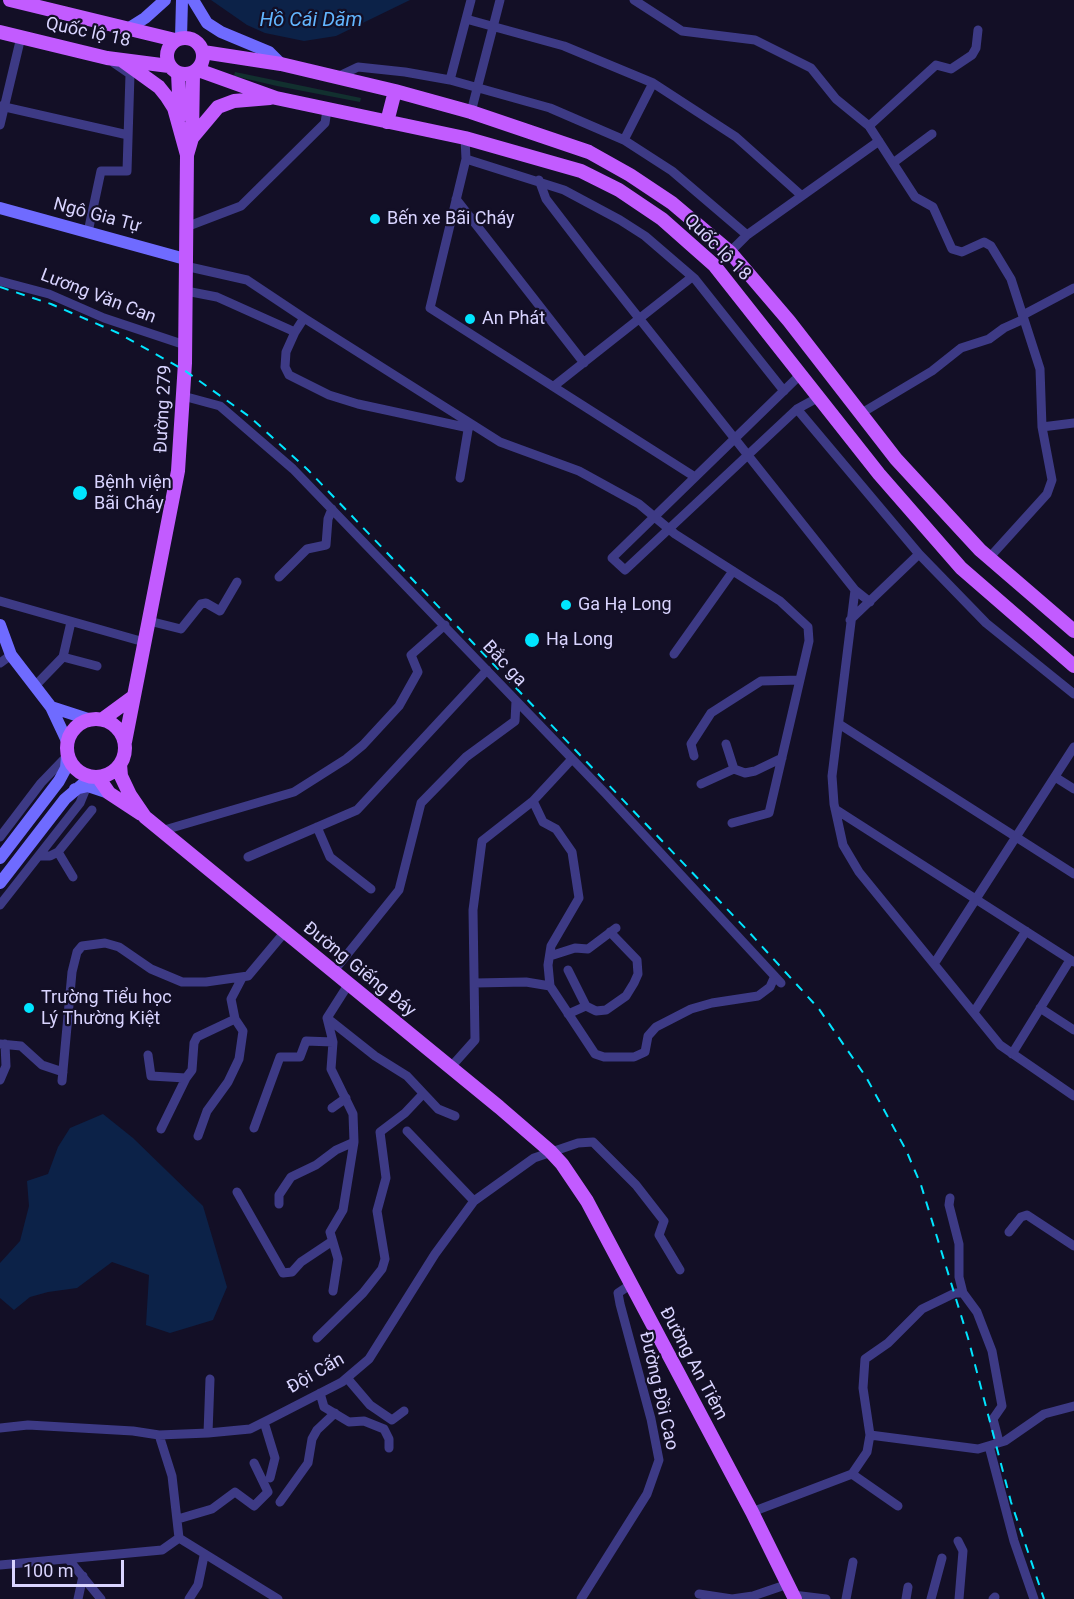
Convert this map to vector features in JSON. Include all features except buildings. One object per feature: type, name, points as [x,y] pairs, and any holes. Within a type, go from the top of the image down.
[{"type":"main road","name":"Quốc lộ 18","points":[[10,0],[126,30],[181,39]]},
{"type":"main road","points":[[126,30],[145,18],[165,0]]},
{"type":"main road","points":[[181,39],[182,0]]},
{"type":"main road","points":[[186,137],[174,70],[167,55],[181,39],[187,0]]},
{"type":"main road","points":[[193,0],[207,23],[221,32],[268,52],[281,64]]},
{"type":"main road","name":"Quốc lộ 18","points":[[0,32],[174,70]]},
{"type":"main road","points":[[181,39],[198,43],[203,52],[203,62],[196,71],[186,137]]},
{"type":"main road","name":"Quốc lộ 18","points":[[203,52],[281,64],[471,112],[589,152],[672,203],[730,252],[789,321],[896,459],[989,558],[1074,631]]},
{"type":"main road","points":[[114,58],[159,87],[174,108],[186,137]]},
{"type":"main road","points":[[174,70],[196,71]]},
{"type":"main road","name":"Quốc lộ 18","points":[[196,71],[276,98],[465,138],[581,171],[619,190],[662,219],[714,265],[879,474],[962,568],[1074,666]]},
{"type":"main road","points":[[387,122],[395,91]]},
{"type":"main road","points":[[186,137],[219,107],[234,101],[276,98]]},
{"type":"main road","name":"Đường 279","points":[[124,742],[178,471],[185,345],[186,137]]},
{"type":"main road","name":"Ngô Gia Tự","points":[[0,208],[185,262]]},
{"type":"main road","points":[[819,397],[836,383]]},
{"type":"main road","points":[[0,625],[11,655],[51,707],[67,741],[66,768],[59,781],[0,858]]},
{"type":"main road","points":[[103,719],[133,697]]},
{"type":"main road","points":[[0,883],[74,789],[106,775],[120,764],[124,757],[124,742],[117,727],[103,719],[88,719],[51,707]]},
{"type":"main road","points":[[67,741],[74,727],[88,719]]},
{"type":"main road","points":[[67,756],[76,770],[92,780]]},
{"type":"main road","name":"Đường Giếng Đáy","points":[[120,764],[121,776],[130,795],[145,817]]},
{"type":"main road","name":"Đường Giếng Đáy","points":[[92,780],[145,817],[550,1151]]},
{"type":"main road","name":"Đường An Tiêm","points":[[550,1151],[587,1201],[752,1512],[792,1593]]},
{"type":"street","points":[[450,80],[471,0]]},
{"type":"street","points":[[471,112],[500,0]]},
{"type":"street","points":[[634,0],[682,31],[755,40],[811,68],[842,105],[869,126],[915,197],[933,207],[952,249],[962,252],[984,242],[991,246],[1011,279],[1040,369],[1042,427],[1052,480],[1050,490],[989,558]]},
{"type":"street","points":[[466,19],[593,57],[654,83],[736,137],[802,196]]},
{"type":"street","points":[[869,126],[936,65],[951,69],[972,55],[976,48],[978,30]]},
{"type":"street","points":[[0,125],[2,106],[21,37]]},
{"type":"street","points":[[88,232],[101,171],[127,171],[130,74],[114,58]]},
{"type":"street","points":[[336,77],[358,67],[450,80],[550,108],[624,141],[687,183],[747,235]]},
{"type":"street","points":[[624,141],[654,83]]},
{"type":"street","points":[[2,106],[128,135]]},
{"type":"street","points":[[186,227],[241,206],[325,123],[327,110]]},
{"type":"street","points":[[893,163],[932,134]]},
{"type":"street","points":[[465,138],[466,159],[430,308],[695,477]]},
{"type":"street","points":[[730,252],[747,235],[879,141]]},
{"type":"street","points":[[466,159],[539,180],[591,203],[645,237],[692,278],[784,391]]},
{"type":"street","points":[[539,180],[546,199],[855,590],[870,602]]},
{"type":"street","points":[[456,200],[584,363]]},
{"type":"street","points":[[185,262],[247,280],[469,426],[500,442],[579,471],[639,504],[669,529],[780,601],[808,627],[809,641],[769,813],[732,823]]},
{"type":"street","points":[[554,386],[692,278]]},
{"type":"street","name":"Lương Văn Can","points":[[0,281],[49,294],[114,321],[185,345]]},
{"type":"street","points":[[860,414],[932,371],[962,348],[989,339],[1074,288]]},
{"type":"street","points":[[186,291],[217,297],[295,332]]},
{"type":"street","points":[[304,318],[286,352],[285,367],[289,375],[329,395],[358,404],[469,426]]},
{"type":"street","points":[[800,375],[612,558],[625,570],[797,409],[819,397]]},
{"type":"street","name":"Bắc ga","points":[[183,396],[220,406],[293,469],[572,759],[777,981],[758,996],[712,1003],[691,1009],[656,1027],[648,1036],[645,1052],[634,1057],[604,1058],[595,1053],[568,1014]]},
{"type":"street","points":[[797,409],[919,554],[986,623],[1074,694]]},
{"type":"street","points":[[1042,427],[1074,423]]},
{"type":"street","points":[[460,478],[469,426]]},
{"type":"street","points":[[279,578],[307,549],[326,545],[328,519],[332,509]]},
{"type":"street","points":[[850,620],[919,554]]},
{"type":"street","points":[[674,654],[733,572]]},
{"type":"street","points":[[149,621],[181,628],[201,604],[206,603],[220,611],[237,582]]},
{"type":"street","points":[[855,590],[832,776],[835,809],[843,844],[859,872],[1000,1045],[1074,1096]]},
{"type":"street","points":[[0,601],[144,642]]},
{"type":"street","points":[[34,687],[63,657],[71,622]]},
{"type":"street","points":[[161,831],[294,792],[346,759],[363,746],[399,706],[418,672],[411,655],[445,625]]},
{"type":"street","points":[[0,663],[11,655]]},
{"type":"street","points":[[63,657],[97,666]]},
{"type":"street","points":[[248,857],[357,810],[487,670]]},
{"type":"street","points":[[694,756],[691,744],[711,713],[747,688],[762,681],[800,680]]},
{"type":"street","points":[[333,972],[399,890],[421,803],[466,757],[515,721],[516,701]]},
{"type":"street","points":[[839,724],[1074,874]]},
{"type":"street","points":[[726,744],[734,769]]},
{"type":"street","points":[[934,964],[1074,747]]},
{"type":"street","points":[[0,837],[41,783],[67,756]]},
{"type":"street","points":[[701,784],[734,769],[745,773],[754,771],[782,758]]},
{"type":"street","points":[[450,1068],[475,1040],[473,910],[482,841],[533,801],[572,759]]},
{"type":"street","points":[[1055,777],[1074,789]]},
{"type":"street","points":[[0,905],[80,803],[92,780]]},
{"type":"street","points":[[80,803],[109,793]]},
{"type":"street","points":[[533,801],[543,822],[556,829],[572,852],[579,897],[551,946],[550,986],[568,1014],[586,1006]]},
{"type":"street","points":[[835,809],[1072,961],[1012,1054]]},
{"type":"street","points":[[39,856],[50,856],[58,852],[92,810]]},
{"type":"street","points":[[317,827],[330,857],[371,889]]},
{"type":"street","points":[[58,852],[73,877]]},
{"type":"street","points":[[550,956],[575,948],[588,950],[613,930],[638,960],[638,974],[626,996],[606,1010],[596,1011],[586,1006],[568,970]]},
{"type":"street","points":[[974,1012],[1026,932]]},
{"type":"street","points":[[198,1136],[207,1111],[228,1082],[239,1059],[243,1031],[235,1019],[231,999],[242,978],[259,965],[284,933]]},
{"type":"street","points":[[0,1080],[6,1066],[3,1044],[21,1046],[42,1065],[63,1076],[72,972],[77,952],[82,946],[105,943],[119,947],[151,969],[182,982],[242,978]]},
{"type":"street","points":[[475,983],[526,982],[550,986]]},
{"type":"street","points":[[333,1291],[338,1259],[331,1242],[331,1226],[343,1210],[354,1142],[353,1114],[331,1070],[333,1042],[327,1018],[348,985]]},
{"type":"street","points":[[1040,1008],[1074,1030]]},
{"type":"street","points":[[327,1018],[375,1056],[406,1076],[438,1109],[454,1116]]},
{"type":"street","points":[[161,1130],[192,1070],[194,1043],[197,1037],[235,1019]]},
{"type":"street","points":[[254,1128],[280,1057],[299,1058],[306,1041],[333,1042]]},
{"type":"street","points":[[148,1054],[151,1076],[186,1078]]},
{"type":"street","points":[[317,1338],[363,1293],[382,1269],[385,1259],[377,1212],[386,1178],[380,1132],[405,1113],[422,1095]]},
{"type":"street","points":[[332,1108],[346,1098]]},
{"type":"street","points":[[407,1131],[474,1201]]},
{"type":"street","points":[[279,1204],[279,1195],[291,1177],[310,1169],[336,1150],[354,1142]]},
{"type":"street","name":"Đội Cấn","points":[[0,1428],[27,1425],[133,1431],[159,1435],[250,1429],[264,1422],[347,1378],[369,1359],[435,1254],[474,1201],[534,1158],[550,1151],[593,1142],[636,1185],[664,1221],[660,1235],[680,1270]]},
{"type":"street","points":[[237,1192],[283,1273],[292,1272],[301,1262],[331,1242]]},
{"type":"street","points":[[950,1198],[949,1205],[959,1244],[959,1277],[963,1293],[977,1312],[992,1351],[1002,1406],[993,1419],[994,1444],[1014,1541],[1034,1599]]},
{"type":"street","points":[[1009,1232],[1021,1217],[1027,1215],[1074,1246]]},
{"type":"street","name":"Đường Đồi Cao","points":[[581,1599],[647,1494],[659,1460],[651,1419],[618,1293],[630,1285]]},
{"type":"street","points":[[752,1512],[852,1474],[867,1452],[870,1435],[863,1388],[865,1359],[888,1343],[922,1309],[955,1293],[963,1293]]},
{"type":"street","points":[[347,1378],[370,1405],[392,1420],[404,1411]]},
{"type":"street","points":[[208,1433],[210,1379]]},
{"type":"street","points":[[320,1393],[324,1407],[350,1422],[364,1421],[384,1430],[389,1439],[389,1448]]},
{"type":"street","points":[[870,1435],[978,1449],[1005,1441],[1044,1414],[1074,1406]]},
{"type":"street","points":[[280,1502],[308,1463],[312,1439],[317,1430],[335,1413]]},
{"type":"street","points":[[264,1422],[275,1458],[270,1478]]},
{"type":"street","points":[[159,1435],[172,1476],[179,1538]]},
{"type":"street","points":[[178,1519],[212,1509],[235,1492],[254,1506],[268,1492],[254,1463]]},
{"type":"street","points":[[852,1474],[898,1506]]},
{"type":"street","points":[[179,1538],[204,1556],[276,1599]]},
{"type":"street","points":[[0,1565],[162,1550],[179,1538]]},
{"type":"street","points":[[958,1541],[963,1551],[959,1599]]},
{"type":"street","points":[[189,1599],[198,1586],[204,1556]]},
{"type":"street","points":[[931,1599],[942,1558]]},
{"type":"street","points":[[69,1560],[101,1599]]},
{"type":"street","points":[[846,1599],[853,1562]]},
{"type":"street","points":[[78,1599],[83,1576]]},
{"type":"street","points":[[906,1599],[908,1587]]},
{"type":"street","points":[[699,1594],[732,1599],[792,1593],[825,1599]]},
{"type":"green space","points":[[235,72],[361,98],[360,102],[277,86],[234,76]]},
{"type":"water","name":"Hồ Cái Dăm","points":[[211,0],[410,0],[336,36],[304,41],[265,33],[247,25]]},
{"type":"water","points":[[103,1114],[133,1138],[203,1206],[227,1287],[213,1320],[170,1333],[146,1325],[149,1275],[112,1262],[77,1288],[30,1297],[14,1310],[0,1298],[0,1263],[20,1241],[29,1206],[27,1181],[48,1174],[58,1147],[70,1128]]},
{"type":"railway","points":[[0,287],[51,304],[118,333],[184,370],[250,417],[308,470],[748,931],[819,1009],[866,1077],[906,1150],[921,1185],[968,1338],[1011,1502],[1044,1599]]},
{"type":"place","name":"Bến xe Bãi Cháy","points":[[375,219]]},
{"type":"place","name":"An Phát","points":[[470,319]]},
{"type":"place","name":"Bệnh viện Bãi Cháy","points":[[80,493]]},
{"type":"place","name":"Ga Hạ Long","points":[[566,605]]},
{"type":"place","name":"Hạ Long","points":[[532,640]]},
{"type":"place","name":"Trường Tiểu học Lý Thường Kiệt","points":[[29,1008]]}]
